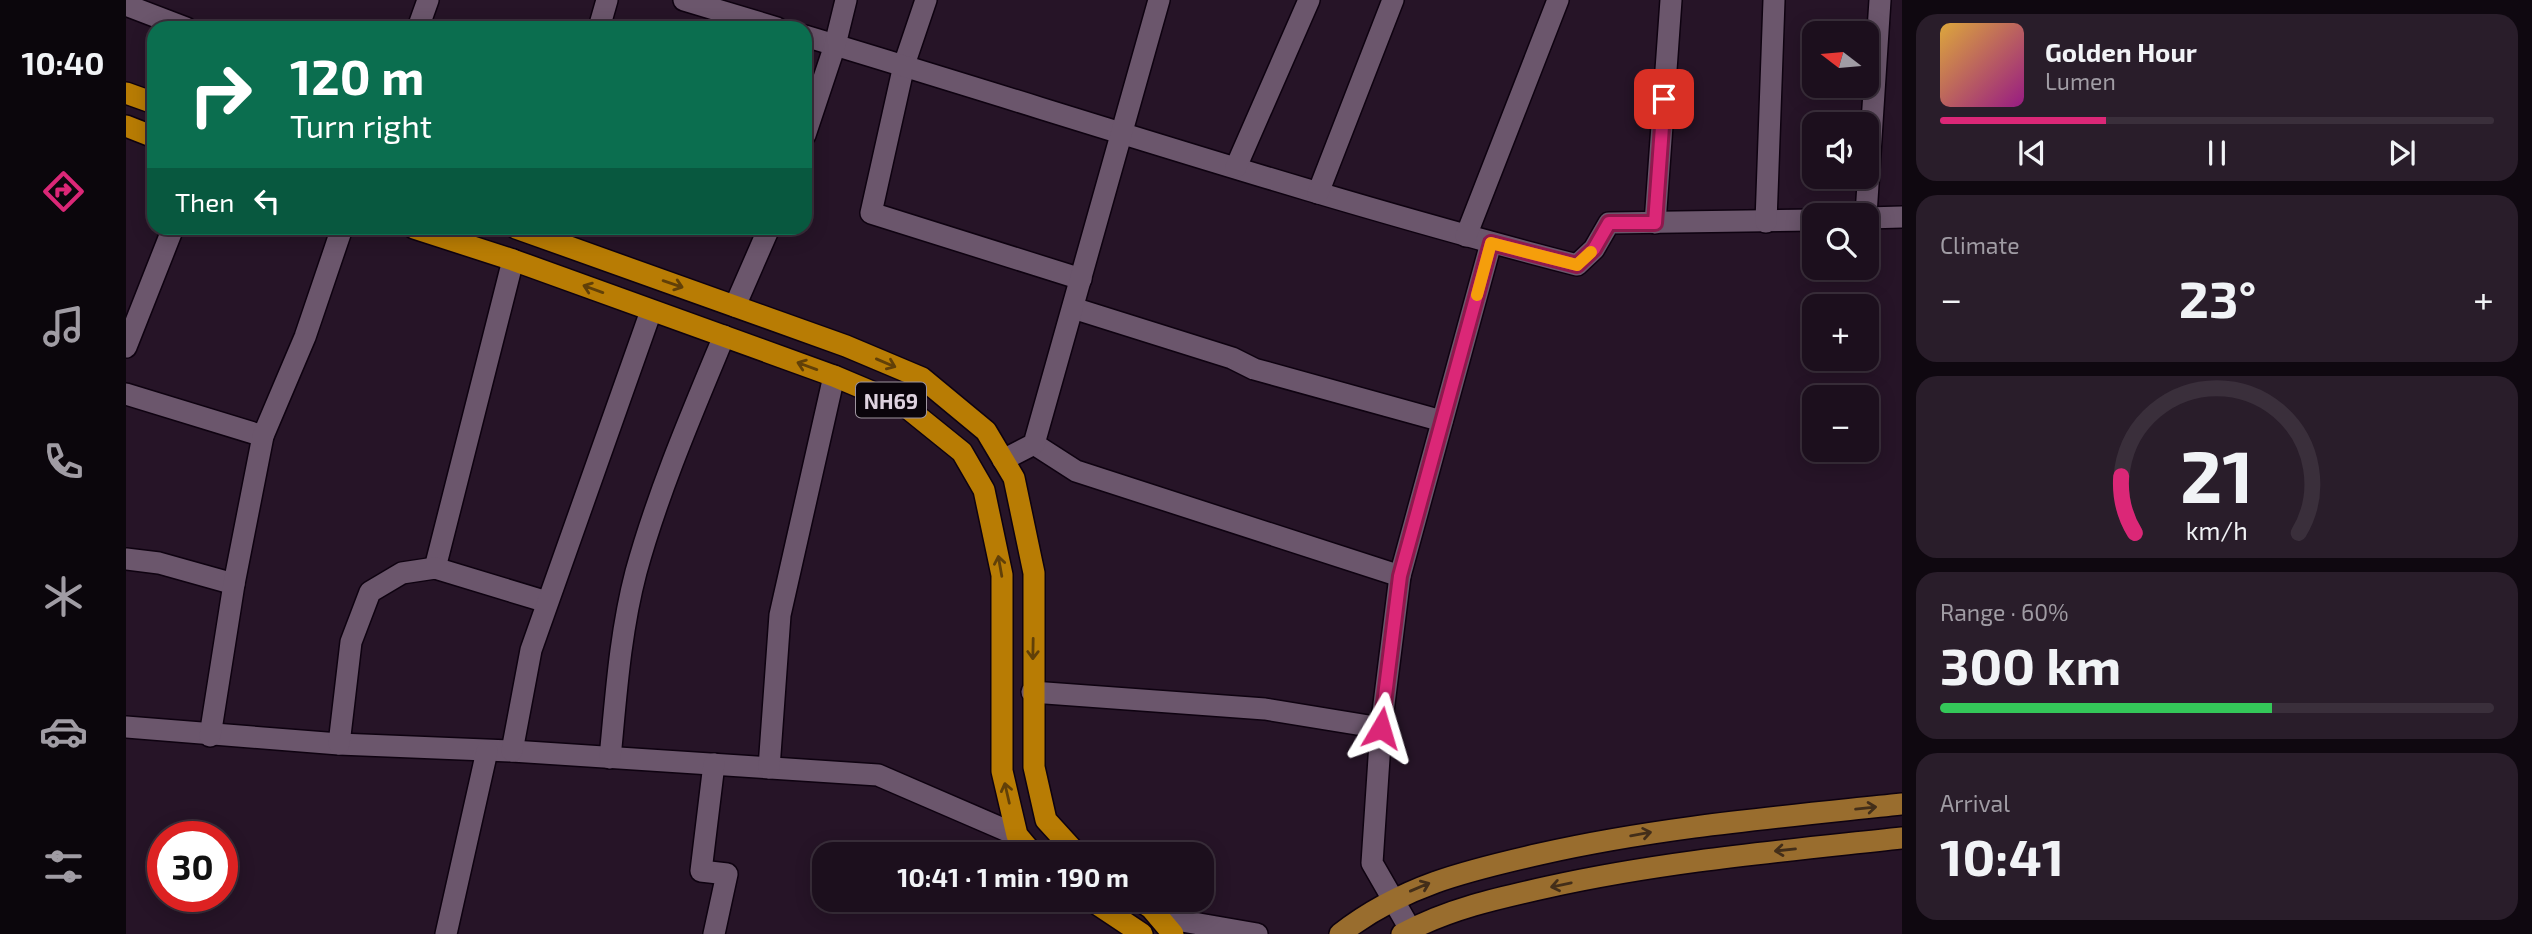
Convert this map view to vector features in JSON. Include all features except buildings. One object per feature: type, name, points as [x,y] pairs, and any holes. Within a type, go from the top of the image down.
[{"type":"highway","points":[[126,93],[147,100]]},
{"type":"highway","points":[[126,126],[147,134]]},
{"type":"highway","name":"NH69","points":[[436,235],[513,260],[834,376],[905,406],[962,452],[984,490],[1002,575],[1002,771],[1017,835],[1023,842]]},
{"type":"highway","name":"NH69","points":[[540,235],[846,346],[922,378],[986,431],[1014,478],[1034,573],[1034,767],[1046,820],[1066,842]]},
{"type":"highway","points":[[1109,912],[1142,934]]},
{"type":"highway","points":[[1153,912],[1173,934]]},
{"type":"main road","points":[[1340,934],[1393,900],[1439,879],[1588,844],[1732,821],[1902,804]]},
{"type":"main road","points":[[1406,932],[1450,912],[1581,880],[1735,855],[1902,838]]},
{"type":"street","points":[[420,21],[428,0]]},
{"type":"street","points":[[601,21],[607,0]]},
{"type":"street","points":[[684,0],[754,21]]},
{"type":"street","points":[[812,114],[835,45],[846,0]]},
{"type":"street","points":[[926,0],[904,65],[871,213],[1081,279]]},
{"type":"street","points":[[1003,460],[1034,444],[1159,0]]},
{"type":"street","points":[[1236,167],[1309,0]]},
{"type":"street","points":[[1318,193],[1393,0]]},
{"type":"street","points":[[1466,236],[1558,0]]},
{"type":"street","points":[[1655,223],[1671,0]]},
{"type":"street","points":[[1766,222],[1774,0]]},
{"type":"street","points":[[1868,203],[1880,0]]},
{"type":"street","points":[[130,9],[165,21]]},
{"type":"street","points":[[812,38],[1318,193],[1577,265],[1594,249],[1609,223],[1802,221]]},
{"type":"street","points":[[1879,217],[1902,217]]},
{"type":"street","points":[[126,347],[170,235]]},
{"type":"street","points":[[210,736],[234,584],[263,436],[305,337],[340,235]]},
{"type":"street","points":[[734,306],[766,235]]},
{"type":"street","points":[[1406,932],[1373,863],[1381,728],[1400,576],[1491,243]]},
{"type":"street","points":[[435,568],[513,260]]},
{"type":"street","points":[[1073,308],[1232,358],[1254,369],[1442,421]]},
{"type":"street","points":[[512,751],[531,650],[652,311]]},
{"type":"street","points":[[610,758],[624,630],[636,572],[682,438],[723,336]]},
{"type":"street","points":[[769,768],[780,615],[834,376]]},
{"type":"street","points":[[126,394],[263,436]]},
{"type":"street","points":[[1034,444],[1076,471],[1400,576]]},
{"type":"street","points":[[126,559],[159,563],[234,584]]},
{"type":"street","points":[[339,744],[351,642],[370,592],[402,573],[435,568],[547,602]]},
{"type":"street","points":[[1032,692],[1265,709],[1381,728]]},
{"type":"street","points":[[126,727],[210,736],[512,751],[878,775],[1017,835]]},
{"type":"street","points":[[446,934],[487,751]]},
{"type":"street","points":[[714,764],[701,871],[727,874],[714,934]]},
{"type":"street","points":[[1159,917],[1257,934]]},
{"type":"slow traffic","points":[[1477,295],[1491,243],[1577,265],[1591,252]]},
{"type":"route","points":[[1381,728],[1400,576],[1491,243],[1577,265],[1594,249],[1609,223],[1655,223],[1664,99]]}]
